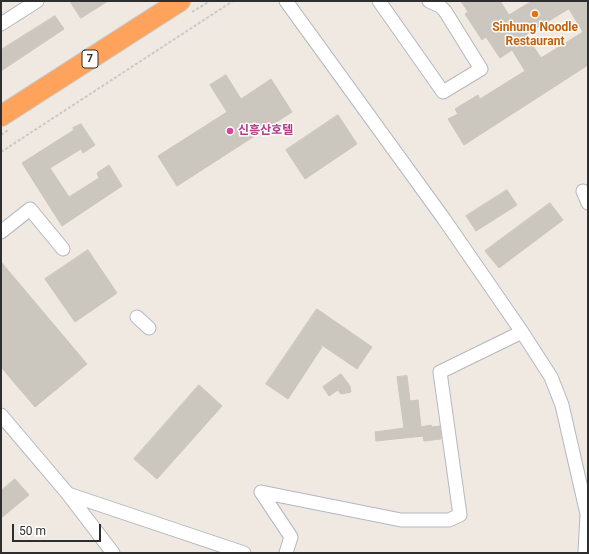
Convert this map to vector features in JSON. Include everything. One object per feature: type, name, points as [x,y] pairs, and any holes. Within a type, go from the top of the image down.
[{"type":"highway","name":"7","points":[[1,116],[180,1]]},
{"type":"street","points":[[1,24],[37,1]]},
{"type":"street","points":[[286,1],[444,219],[544,366],[557,390],[562,405],[588,514],[585,553]]},
{"type":"street","points":[[378,1],[443,92],[481,69],[445,11],[440,6],[429,1]]},
{"type":"street","points":[[583,191],[588,203]]},
{"type":"street","points":[[1,232],[30,209],[63,249]]},
{"type":"street","points":[[137,317],[149,328]]},
{"type":"street","points":[[286,553],[290,537],[261,492],[401,520],[449,520],[460,515],[440,372],[522,332]]},
{"type":"street","points":[[1,415],[68,494],[113,553]]},
{"type":"street","points":[[68,494],[244,553]]},
{"type":"path","points":[[1,152],[233,1]]},
{"type":"building","points":[[70,1],[108,1],[81,18]]},
{"type":"building","points":[[461,1],[500,1],[509,15],[532,1],[588,1],[588,65],[464,145],[448,119],[458,114],[455,109],[478,95],[480,99],[525,71],[512,50],[500,58],[486,37],[482,40],[465,14],[468,12]],"holes":[[[569,9],[583,32],[541,58],[526,35]]]},
{"type":"building","points":[[55,16],[64,29],[1,71],[1,50]]},
{"type":"building","points":[[226,75],[241,99],[271,79],[292,112],[177,186],[158,156],[227,112],[210,85]]},
{"type":"building","points":[[338,115],[357,144],[305,179],[286,150]]},
{"type":"building","points":[[81,124],[95,145],[83,153],[81,149],[50,168],[69,197],[99,178],[97,173],[109,165],[122,186],[62,226],[22,163]]},
{"type":"building","points":[[507,190],[517,205],[476,231],[466,216]]},
{"type":"building","points":[[550,203],[563,220],[499,268],[485,251]]},
{"type":"building","points":[[88,250],[117,293],[75,322],[45,279]]},
{"type":"building","points":[[1,262],[87,364],[35,407],[1,367]]},
{"type":"building","points":[[317,309],[372,347],[357,369],[319,343],[322,347],[288,399],[266,384]]},
{"type":"building","points":[[341,374],[350,386],[351,392],[341,394],[338,390],[329,396],[323,387]]},
{"type":"building","points":[[407,376],[410,401],[418,400],[421,427],[431,425],[432,427],[440,426],[441,439],[424,441],[423,436],[376,441],[375,432],[404,428],[397,377]]},
{"type":"building","points":[[199,385],[222,406],[157,479],[134,459]]},
{"type":"building","points":[[15,479],[29,495],[1,518],[1,491]]},
{"type":"place","name":"Sinhung Noodle Restaurant","points":[[535,14]]},
{"type":"place","name":"신흥산호텔","points":[[230,131]]}]
